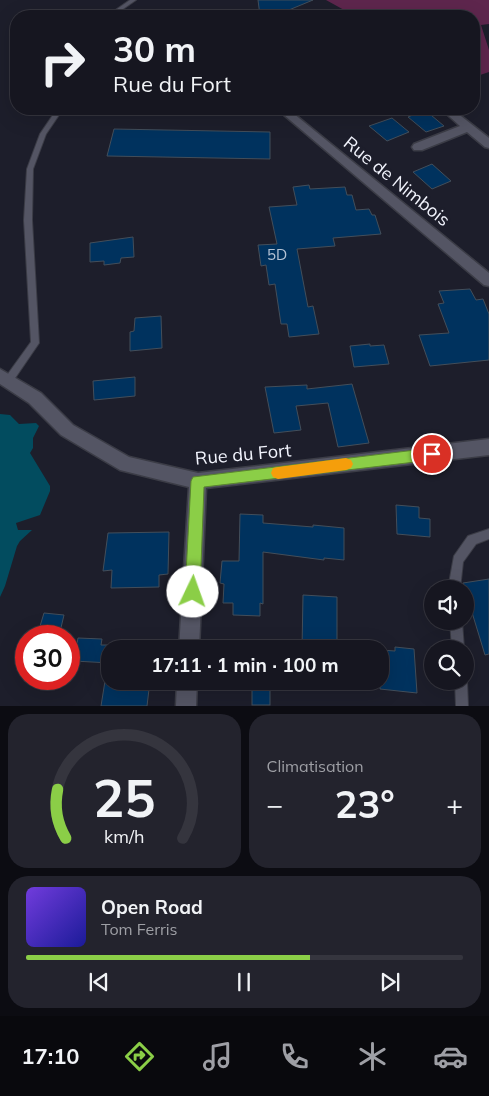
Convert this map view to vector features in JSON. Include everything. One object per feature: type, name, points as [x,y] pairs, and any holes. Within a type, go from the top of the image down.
[{"type":"street","name":"Rue de Nimbois","points":[[292,115],[340,158],[380,187],[489,281]]},
{"type":"street","points":[[453,115],[489,144]]},
{"type":"street","points":[[418,147],[468,127]]},
{"type":"street","name":"Rue du Fort","points":[[4,378],[35,398],[67,430],[126,464],[198,481],[489,447]]},
{"type":"street","points":[[189,640],[198,481]]},
{"type":"street","points":[[186,706],[187,690]]},
{"type":"lane","points":[[119,10],[133,0]]},
{"type":"lane","points":[[4,378],[35,343],[28,220],[30,169],[43,134],[56,115]]},
{"type":"lane","points":[[455,580],[458,560],[472,540],[489,534]]},
{"type":"lane","points":[[461,690],[462,706]]},
{"type":"shaded area","points":[[326,0],[489,0],[489,24],[481,25],[489,50],[489,72],[480,75],[480,10],[344,10]]},
{"type":"water","points":[[0,414],[10,415],[19,424],[36,423],[39,426],[33,438],[33,448],[30,453],[50,486],[50,491],[40,515],[16,523],[18,530],[32,530],[17,546],[0,597]]},
{"type":"building","points":[[258,0],[313,0],[289,10],[259,10]]},
{"type":"building","points":[[413,115],[431,115],[444,126],[426,132],[408,117]]},
{"type":"building","points":[[392,118],[409,132],[387,141],[369,126]]},
{"type":"building","points":[[114,129],[270,132],[270,159],[107,156]]},
{"type":"building","points":[[432,164],[451,181],[432,189],[413,172]]},
{"type":"building","points":[[309,185],[310,189],[345,187],[347,195],[352,195],[356,210],[369,209],[372,215],[375,215],[381,234],[333,238],[335,246],[297,249],[308,307],[313,306],[319,334],[289,337],[287,324],[281,324],[275,284],[269,285],[266,265],[261,266],[258,245],[277,244],[269,207],[297,205],[293,187]]},
{"type":"building","points":[[133,237],[134,257],[121,258],[120,263],[104,265],[104,261],[90,262],[90,243]]},
{"type":"building","points":[[470,289],[476,300],[483,299],[489,314],[489,360],[430,366],[419,335],[449,333],[438,304],[444,303],[439,291]]},
{"type":"building","points":[[161,316],[162,348],[130,351],[130,332],[134,331],[135,318]]},
{"type":"building","points":[[370,344],[370,346],[384,345],[389,364],[354,367],[350,346]]},
{"type":"building","points":[[135,377],[135,396],[94,400],[93,381]]},
{"type":"building","points":[[352,384],[369,443],[338,447],[328,403],[296,406],[301,430],[274,433],[265,387],[307,385],[307,389]]},
{"type":"building","points":[[396,505],[419,507],[419,518],[430,519],[430,537],[397,534]]},
{"type":"building","points":[[240,514],[263,515],[263,523],[344,528],[344,560],[324,558],[324,560],[263,552],[263,604],[260,603],[260,616],[233,615],[233,603],[223,603],[224,584],[220,583],[222,561],[239,561]]},
{"type":"building","points":[[169,532],[168,574],[159,575],[159,587],[111,588],[112,570],[103,571],[108,533]]},
{"type":"building","points":[[489,579],[489,654],[485,655],[474,619],[474,581]]},
{"type":"building","points":[[303,595],[337,597],[337,640],[302,640]]},
{"type":"building","points":[[44,613],[64,615],[62,625],[40,625]]},
{"type":"building","points":[[80,638],[102,639],[101,662],[80,661]]},
{"type":"building","points":[[395,647],[414,649],[417,693],[389,690],[389,651],[395,651]]},
{"type":"building","points":[[104,690],[149,690],[147,706],[101,706]]},
{"type":"building","points":[[252,690],[270,690],[270,705],[252,705]]},
{"type":"slow traffic","points":[[278,473],[346,464]]},
{"type":"route","points":[[193,592],[198,481],[432,454]]}]
